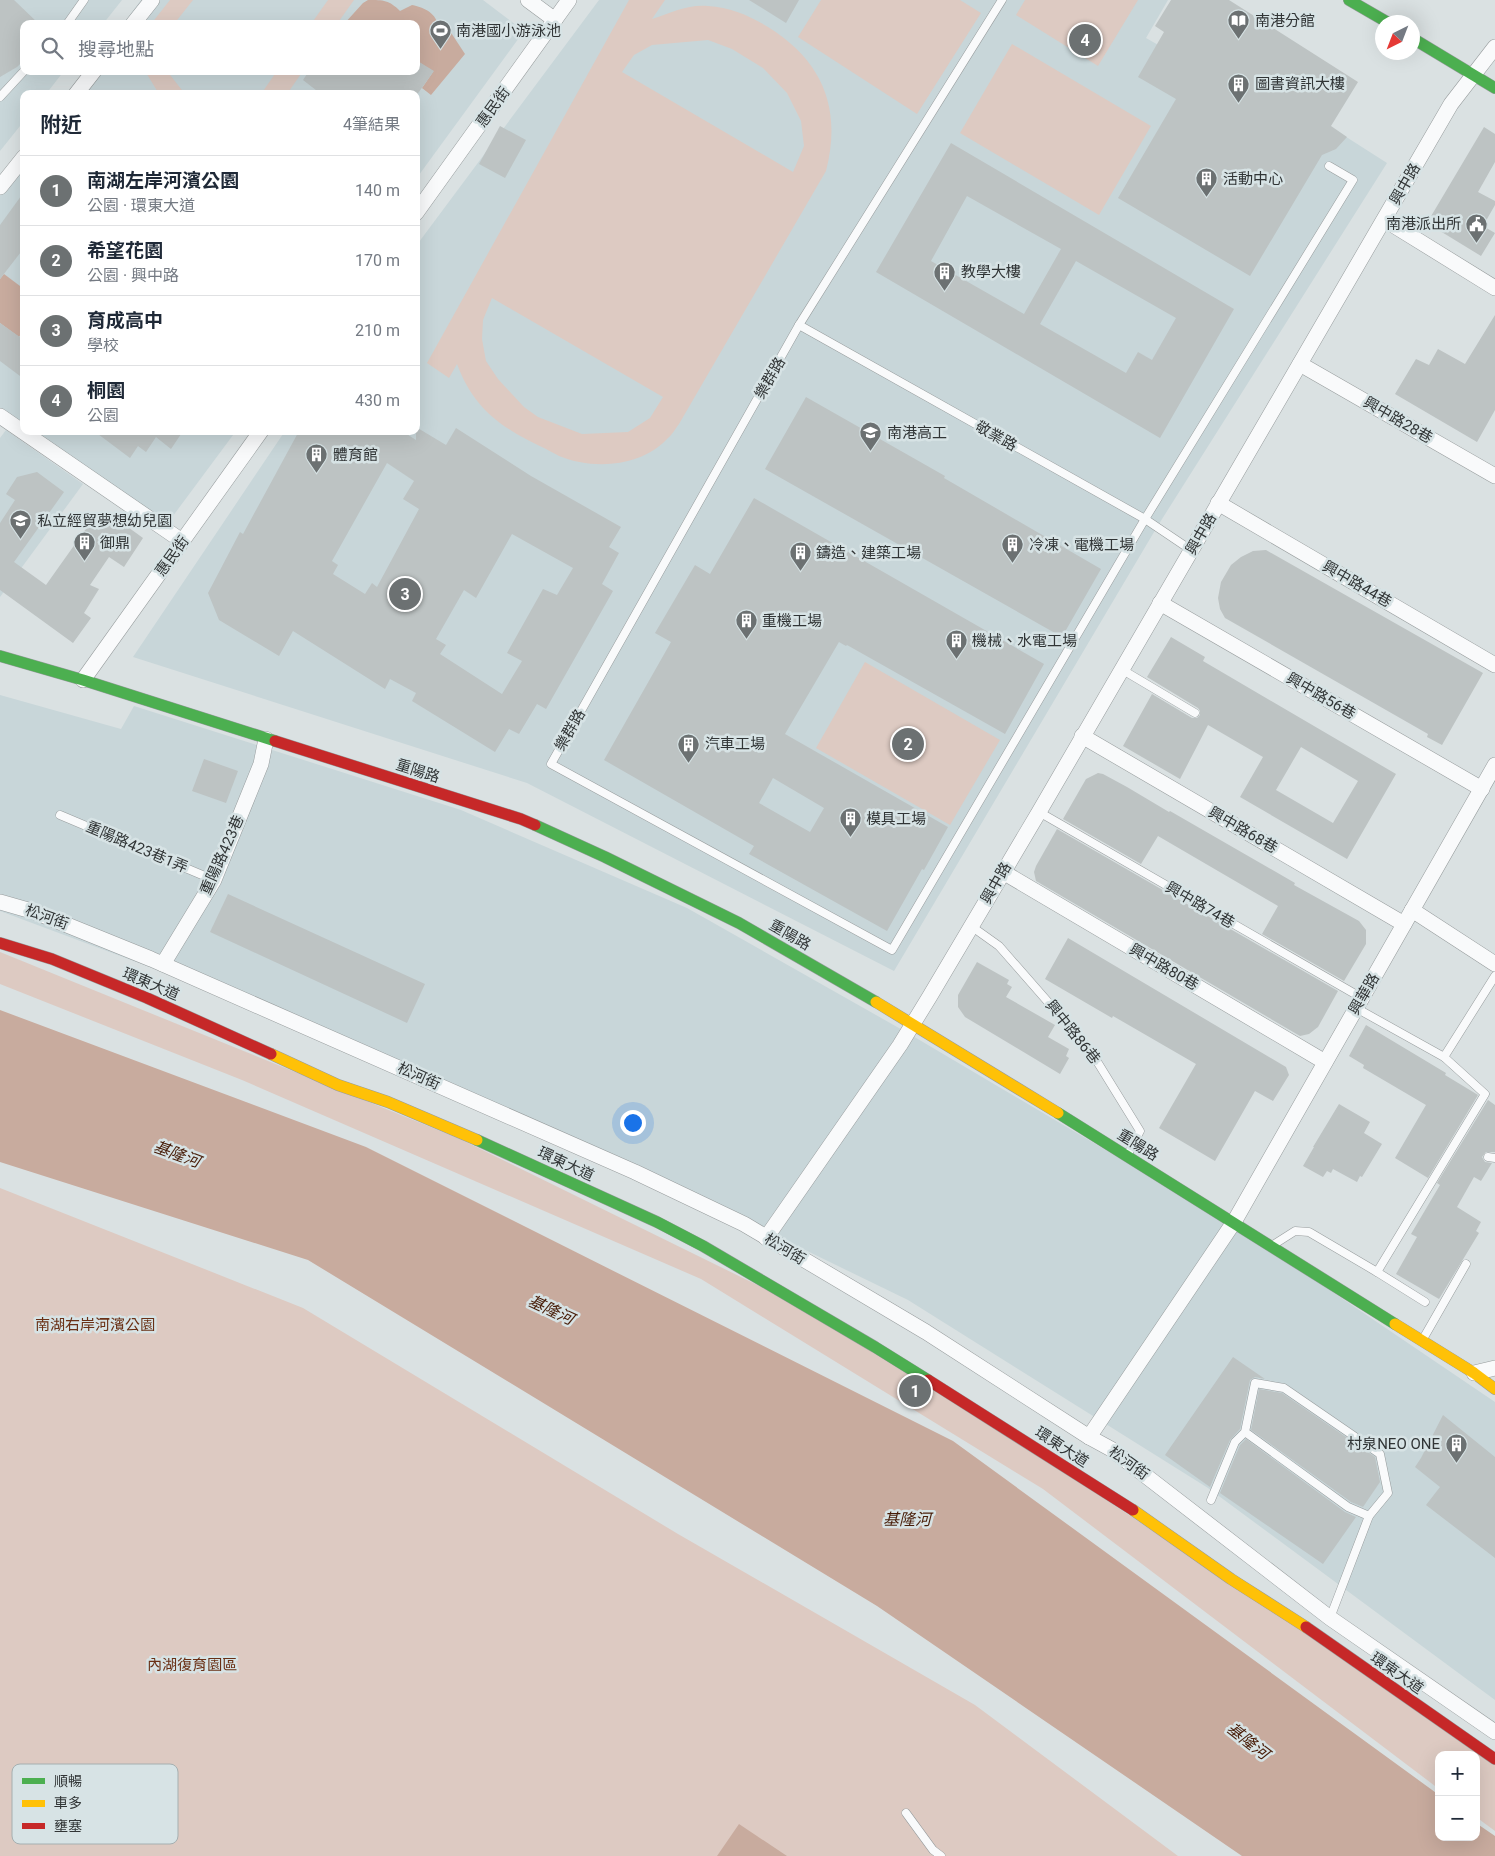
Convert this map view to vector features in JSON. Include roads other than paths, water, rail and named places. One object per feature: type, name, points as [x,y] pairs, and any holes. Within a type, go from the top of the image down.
[{"type":"main road","points":[[1349,0],[1375,15]]},
{"type":"main road","points":[[1420,43],[1495,88]]},
{"type":"main road","name":"重陽路","points":[[0,656],[83,680],[529,823],[605,857],[739,923],[913,1024],[1234,1222],[1474,1373],[1495,1389]]},
{"type":"main road","name":"環東大道","points":[[0,944],[52,959],[147,998],[338,1085],[388,1102],[484,1143],[657,1222],[703,1246],[875,1347],[1054,1459],[1158,1527],[1231,1579],[1309,1629],[1495,1760]]},
{"type":"street","points":[[135,20],[152,0]]},
{"type":"street","points":[[528,0],[555,20]]},
{"type":"street","name":"惠民街","points":[[420,203],[569,0]]},
{"type":"street","name":"興中路","points":[[766,1238],[913,1024],[1039,812],[1451,104],[1495,47]]},
{"type":"street","points":[[79,90],[91,75]]},
{"type":"street","points":[[0,187],[20,162]]},
{"type":"street","points":[[1385,220],[1495,288]]},
{"type":"street","name":"興中路28巷","points":[[1300,364],[1495,476]]},
{"type":"street","points":[[0,416],[20,430]]},
{"type":"street","points":[[28,435],[182,541]]},
{"type":"street","name":"惠民街","points":[[83,680],[258,435]]},
{"type":"street","name":"興中路44巷","points":[[1218,504],[1495,665]]},
{"type":"street","name":"興中路56巷","points":[[1160,603],[1482,789]]},
{"type":"street","name":"興中路68巷","points":[[1082,736],[1404,924]]},
{"type":"street","name":"重陽路423巷","points":[[163,964],[214,880],[261,764],[266,739]]},
{"type":"street","name":"興華路","points":[[1088,1437],[1234,1222],[1495,765]]},
{"type":"street","name":"興中路80巷","points":[[1003,872],[1325,1062]]},
{"type":"street","name":"松河街","points":[[0,902],[35,912],[163,964],[635,1172],[744,1224],[926,1332],[1088,1437],[1111,1449],[1330,1618],[1495,1732]]},
{"type":"street","points":[[1412,910],[1495,964]]},
{"type":"street","points":[[1474,1373],[1495,1368]]},
{"type":"lane","points":[[70,20],[84,0]]},
{"type":"lane","name":"樂群路","points":[[1002,0],[799,325],[551,764],[892,950],[1145,519]]},
{"type":"lane","points":[[0,97],[20,75]]},
{"type":"lane","points":[[1145,519],[1353,180],[1329,166]]},
{"type":"lane","name":"敬業路","points":[[799,325],[1145,519],[1191,550]]},
{"type":"lane","points":[[1121,669],[1194,713]]},
{"type":"lane","name":"興中路74巷","points":[[1039,812],[1359,1003],[1444,1057],[1485,1094],[1377,1272]]},
{"type":"lane","name":"重陽路423巷1弄","points":[[60,815],[214,880]]},
{"type":"lane","name":"興中路86巷","points":[[971,926],[999,946],[1090,1050],[1140,1131],[1128,1156]]},
{"type":"lane","points":[[1444,1057],[1495,976]]},
{"type":"lane","points":[[1272,1246],[1295,1232],[1309,1232],[1425,1302]]},
{"type":"lane","points":[[1422,1341],[1466,1264]]},
{"type":"lane","points":[[1211,1500],[1235,1442],[1245,1432],[1255,1382],[1284,1388],[1380,1454],[1388,1492],[1369,1516],[1330,1618]]},
{"type":"lane","points":[[1245,1432],[1348,1507],[1369,1516]]},
{"type":"lane","points":[[906,1813],[934,1850],[941,1856]]},
{"type":"water","name":"南港國小游泳池","points":[[368,0],[386,1],[400,11],[412,5],[417,6],[433,15],[439,28],[444,22],[465,54],[431,95],[422,88],[433,72],[420,63],[420,20],[348,20]]},
{"type":"water","points":[[4,274],[20,286],[19,337],[0,323],[0,279]]},
{"type":"water","name":"基隆河","points":[[0,1010],[366,1147],[953,1441],[1435,1792],[1435,1841],[1480,1841],[1480,1826],[1495,1836],[1495,1856],[1242,1856],[877,1606],[308,1260],[0,1162]]},
{"type":"water","points":[[739,1824],[787,1856],[717,1856]]},
{"type":"place","name":"桐園","points":[[1085,40]]},
{"type":"place","name":"南港分館","points":[[1239,40]]},
{"type":"place","name":"南港國小游泳池","points":[[440,50]]},
{"type":"place","name":"圖書資訊大樓","points":[[1239,103]]},
{"type":"place","name":"活動中心","points":[[1207,198]]},
{"type":"place","name":"南港派出所","points":[[1477,243]]},
{"type":"place","name":"教學大樓","points":[[945,291]]},
{"type":"place","name":"南港高工","points":[[871,452]]},
{"type":"place","name":"體育館","points":[[317,474]]},
{"type":"place","name":"私立經貿夢想幼兒園","points":[[21,540]]},
{"type":"place","name":"御鼎","points":[[84,562]]},
{"type":"place","name":"冷凍、電機工場","points":[[1013,564]]},
{"type":"place","name":"鑄造、建築工場","points":[[800,572]]},
{"type":"place","name":"育成高中","points":[[405,594]]},
{"type":"place","name":"重機工場","points":[[746,640]]},
{"type":"place","name":"機械、水電工場","points":[[956,660]]},
{"type":"place","name":"希望花園","points":[[908,744]]},
{"type":"place","name":"汽車工場","points":[[689,763]]},
{"type":"place","name":"模具工場","points":[[850,838]]},
{"type":"place","name":"南湖左岸河濱公園","points":[[915,1391]]},
{"type":"place","name":"村泉NEO ONE","points":[[1456,1463]]},
{"type":"park label","name":"南湖右岸河濱公園","points":[[95,1325]]},
{"type":"park label","name":"內湖復育園區","points":[[192,1665]]}]
